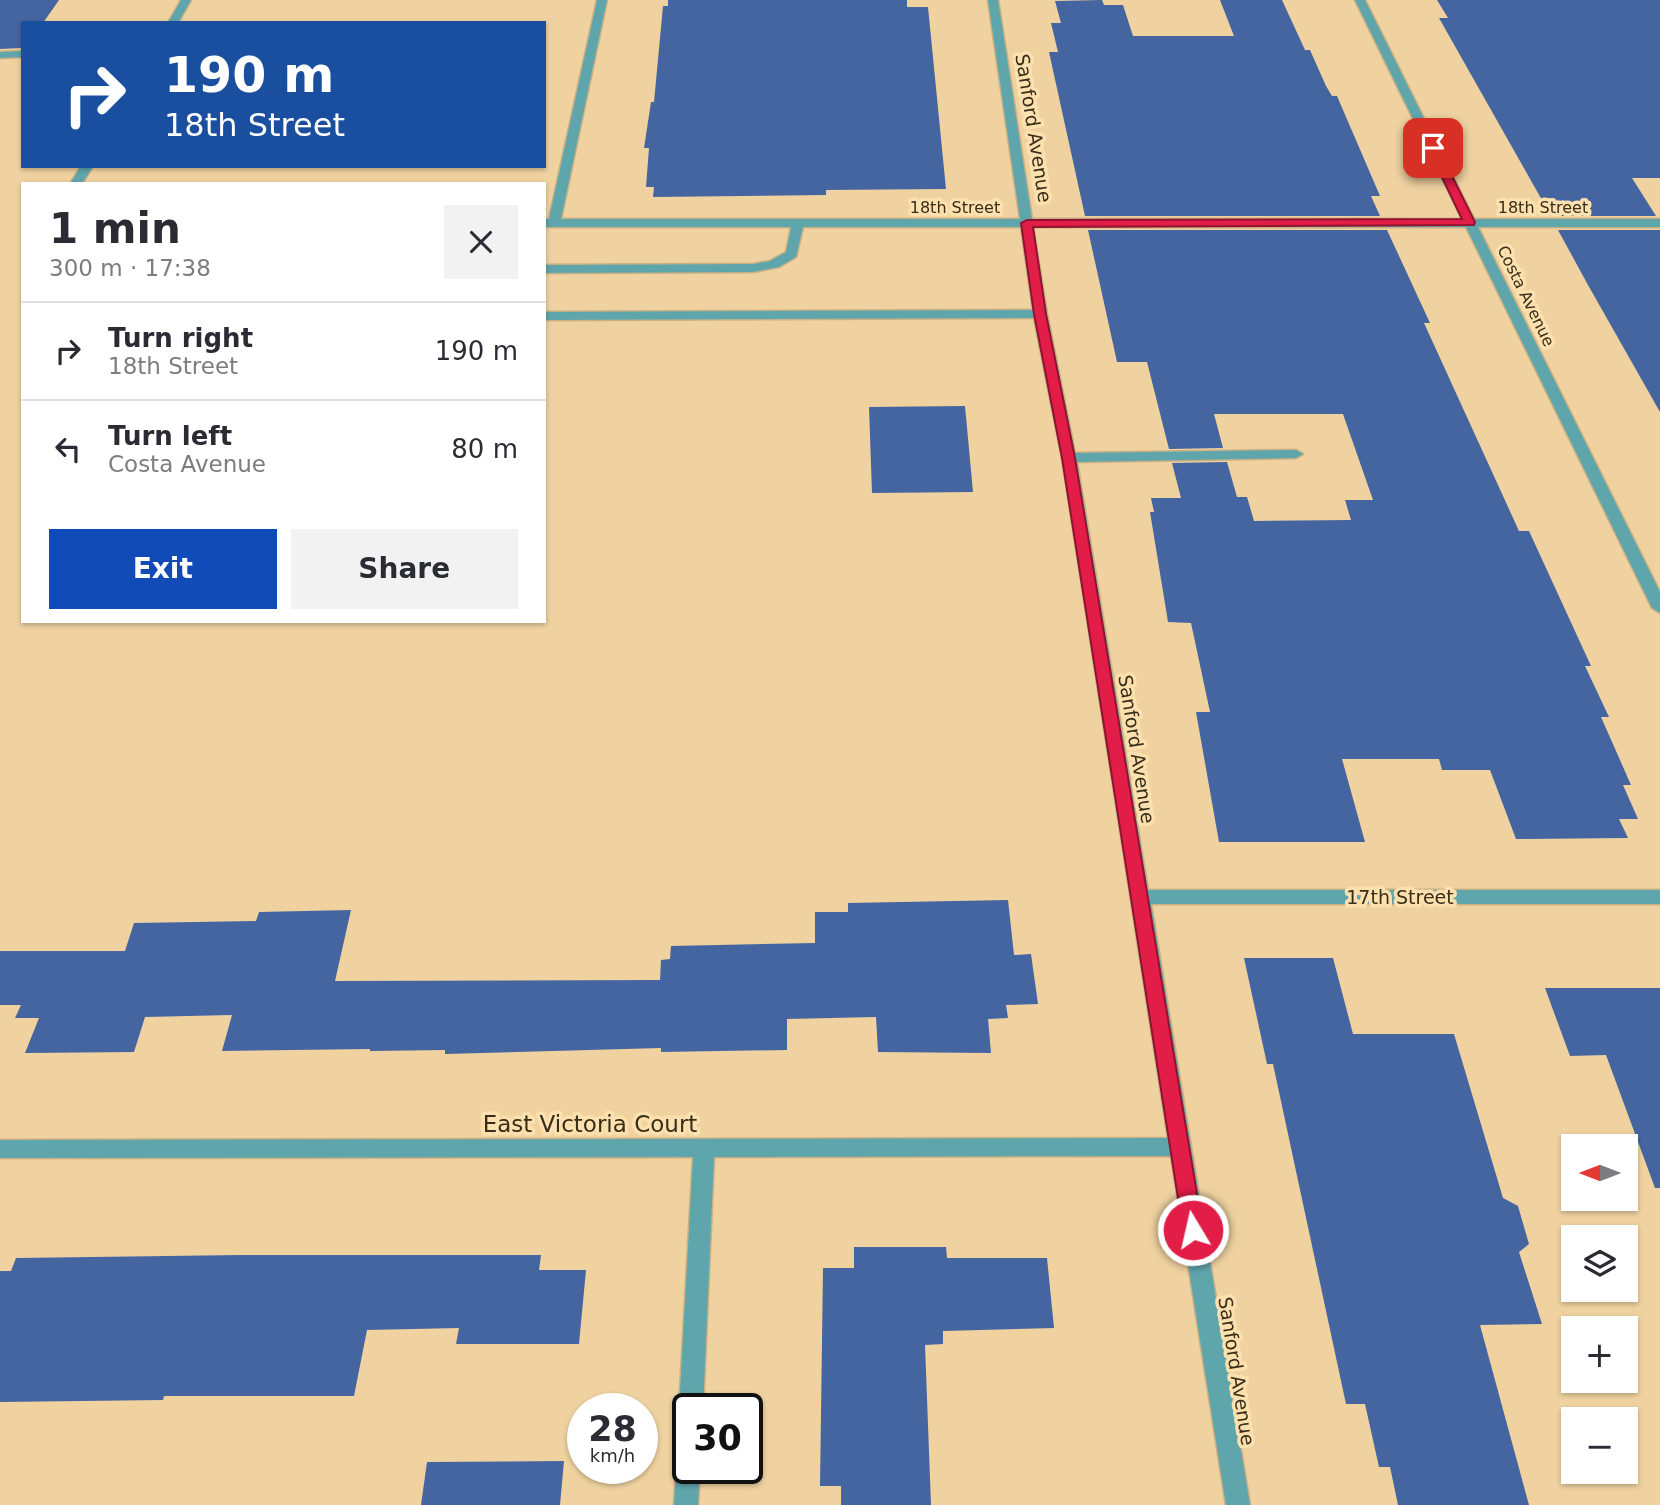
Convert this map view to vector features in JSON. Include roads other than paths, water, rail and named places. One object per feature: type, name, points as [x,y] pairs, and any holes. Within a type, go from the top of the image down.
[{"type":"street","points":[[174,21],[186,0]]},
{"type":"street","points":[[549,223],[602,0]]},
{"type":"street","name":"Sanford Avenue","points":[[993,0],[1040,314],[1069,458],[1238,1505]]},
{"type":"street","name":"Costa Avenue","points":[[1360,0],[1660,608]]},
{"type":"street","points":[[0,55],[21,54]]},
{"type":"street","name":"18th Street","points":[[549,223],[1660,223]]},
{"type":"street","points":[[546,268],[753,268],[774,264],[793,254],[798,223]]},
{"type":"street","points":[[546,316],[1040,314]]},
{"type":"street","points":[[1069,458],[1296,454]]},
{"type":"street","name":"17th Street","points":[[1139,897],[1660,897]]},
{"type":"street","name":"East Victoria Court","points":[[0,1149],[704,1150],[1180,1147]]},
{"type":"street","points":[[692,1393],[704,1150]]},
{"type":"street","points":[[686,1505],[687,1484]]}]
